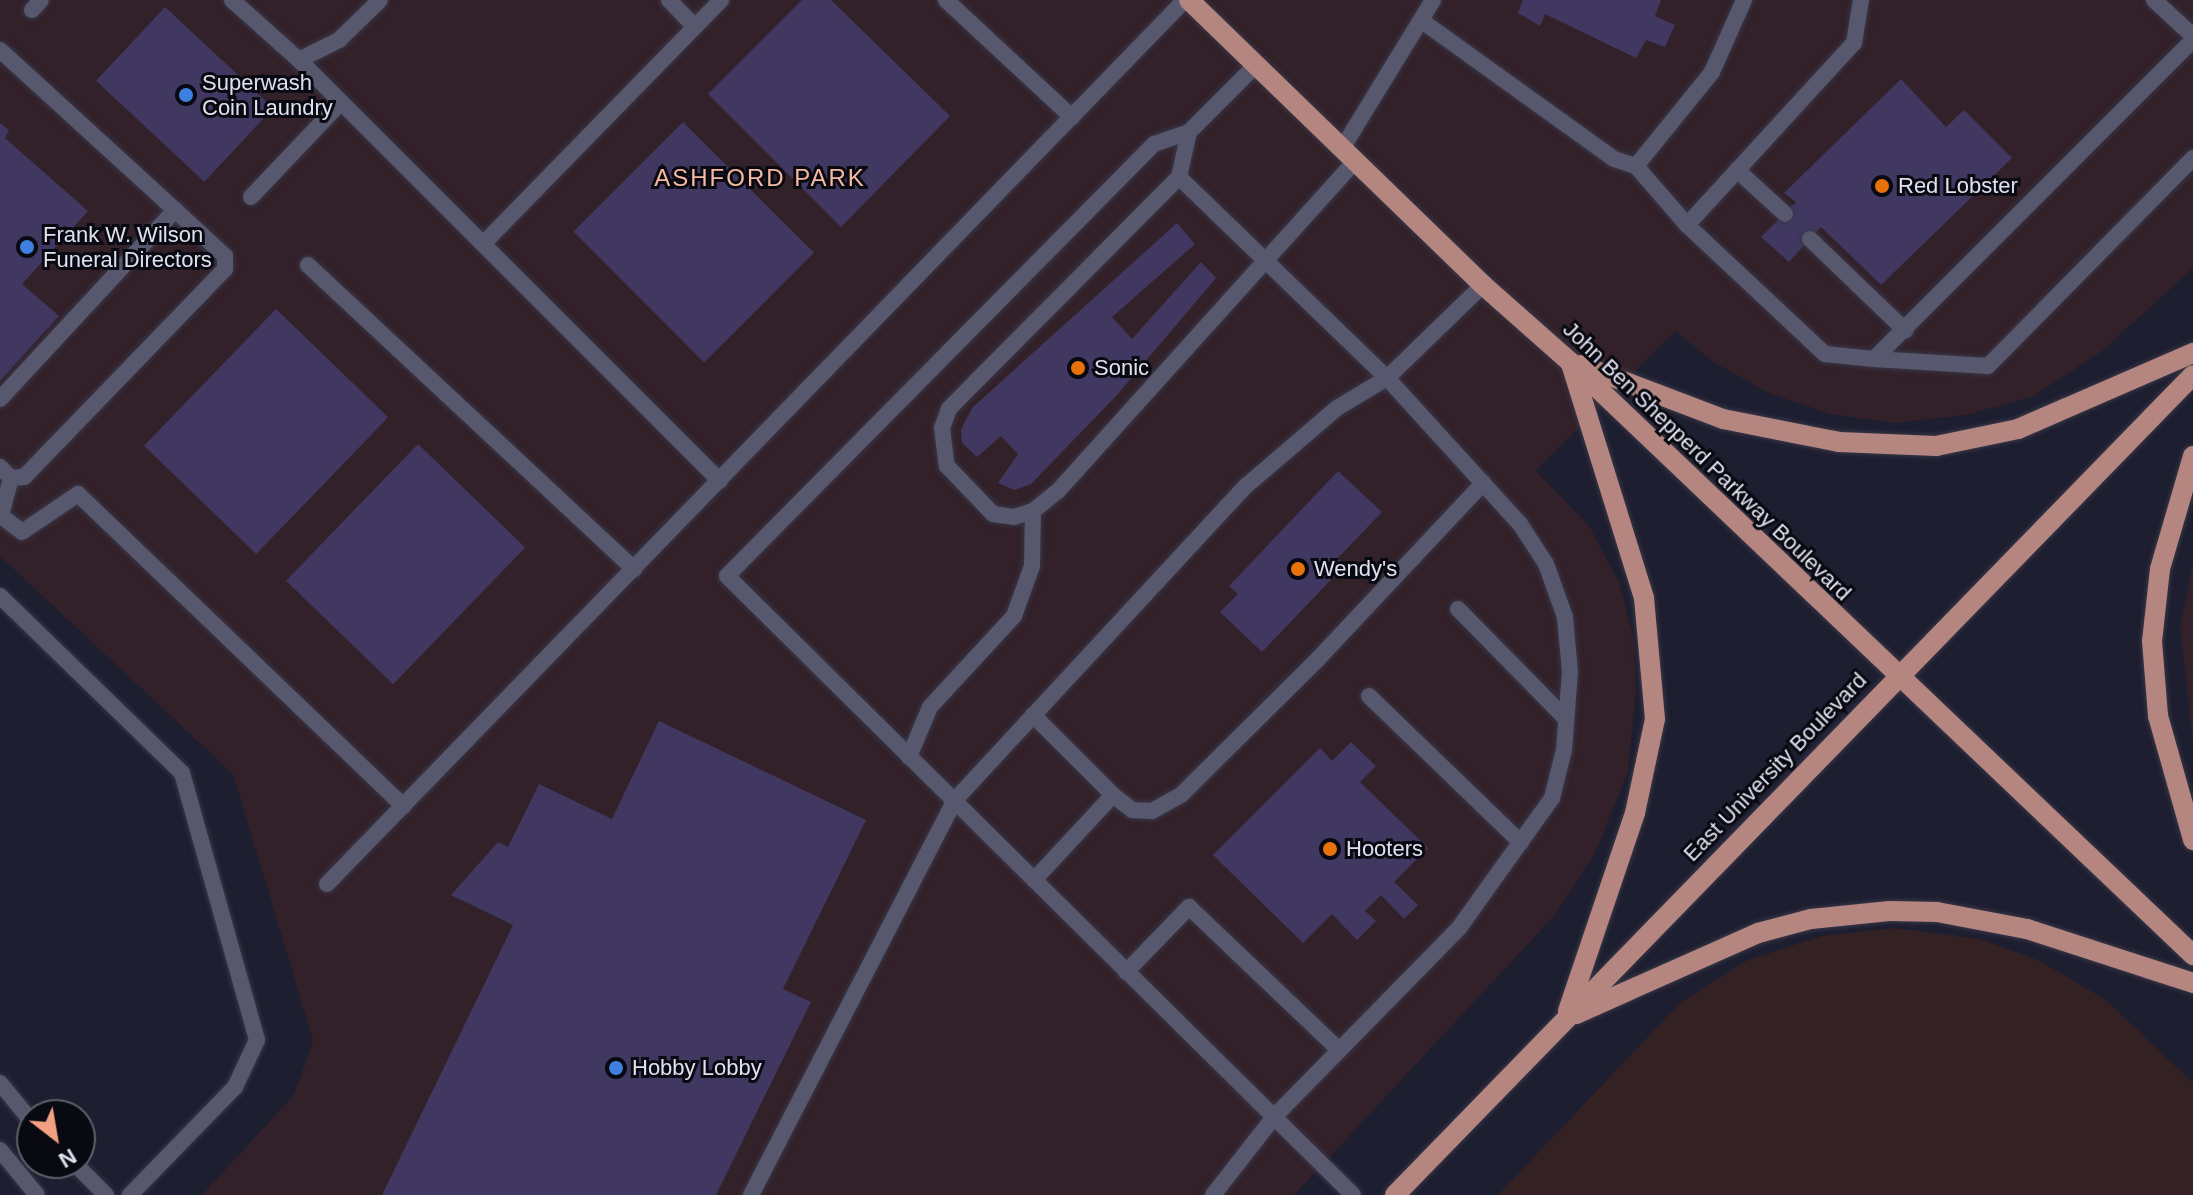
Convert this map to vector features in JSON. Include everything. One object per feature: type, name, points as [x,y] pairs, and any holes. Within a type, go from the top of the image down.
[{"type":"main road","name":"John Ben Shepperd Parkway Boulevard","points":[[1187,0],[1483,285],[1569,361],[2193,955]]},
{"type":"main road","points":[[1569,361],[1723,419],[1839,442],[1936,446],[2018,429],[2193,353]]},
{"type":"main road","points":[[1565,1019],[1635,813],[1655,719],[1644,598],[1569,361]]},
{"type":"main road","name":"East University Boulevard","points":[[1395,1195],[2193,375]]},
{"type":"main road","points":[[2193,456],[2160,569],[2152,641],[2158,716],[2193,840]]},
{"type":"main road","points":[[1565,1019],[1758,933],[1811,919],[1890,911],[1937,912],[2016,926],[2193,983]]},
{"type":"lane","points":[[232,0],[299,60],[720,481]]},
{"type":"lane","points":[[299,60],[339,40],[380,0]]},
{"type":"lane","points":[[483,244],[721,0]]},
{"type":"lane","points":[[946,0],[1072,117]]},
{"type":"lane","points":[[327,884],[1187,0]]},
{"type":"lane","points":[[1189,132],[1179,177],[949,409],[942,428],[947,466],[993,514],[1014,517],[1033,511],[1058,491],[1266,260],[1349,154],[1433,0]]},
{"type":"lane","points":[[1636,166],[1712,72],[1744,0]]},
{"type":"lane","points":[[1687,225],[1854,43],[1861,0]]},
{"type":"lane","points":[[1874,359],[2193,38],[2154,0]]},
{"type":"lane","points":[[671,1],[695,27]]},
{"type":"lane","points":[[1422,21],[1614,159],[1636,166],[1687,225],[1825,354],[1988,366],[2193,158]]},
{"type":"lane","points":[[0,50],[225,256],[225,269],[24,477],[6,473],[1,516],[22,532],[78,494],[403,806]]},
{"type":"lane","points":[[1254,67],[1189,132],[1154,144],[727,576],[1353,1195]]},
{"type":"lane","points":[[251,197],[341,102]]},
{"type":"lane","points":[[1737,170],[1785,214]]},
{"type":"lane","points":[[1179,177],[1387,378],[1483,483],[1546,564],[1565,617],[1566,719],[1552,798],[1459,928],[1274,1117],[1213,1195]]},
{"type":"lane","points":[[0,399],[175,210]]},
{"type":"lane","points":[[1810,239],[1905,330]]},
{"type":"lane","points":[[308,265],[634,569]]},
{"type":"lane","points":[[751,1195],[954,801],[1246,486],[1337,408],[1387,378],[1483,285]]},
{"type":"lane","points":[[1033,715],[1113,795],[1132,810],[1152,811],[1181,795],[1483,483]]},
{"type":"lane","points":[[909,757],[930,707],[1014,616],[1032,566],[1033,511]]},
{"type":"lane","points":[[0,596],[182,773],[257,1040],[235,1087],[130,1195]]},
{"type":"lane","points":[[1458,609],[1566,719]]},
{"type":"lane","points":[[1369,696],[1521,843]]},
{"type":"lane","points":[[1034,880],[1113,795]]},
{"type":"lane","points":[[1126,972],[1189,907],[1339,1050]]},
{"type":"lane","points":[[0,1083],[16,1102]]},
{"type":"lane","points":[[0,1150],[37,1195]]},
{"type":"lane","points":[[90,1179],[106,1195]]},
{"type":"shaded area","points":[[0,0],[2193,0],[2193,268],[2102,351],[2032,397],[1965,415],[1894,423],[1831,414],[1769,393],[1715,363],[1675,331],[1536,471],[1589,526],[1619,582],[1634,639],[1636,690],[1628,771],[1595,853],[1554,916],[1294,1195],[202,1195],[294,1095],[313,1040],[233,774],[0,556]]},
{"type":"shaded area","points":[[2193,564],[2193,741],[2180,627]]},
{"type":"shaded area","points":[[1894,928],[1979,939],[2038,960],[2106,1000],[2193,1083],[2193,1195],[1498,1195],[1680,1003],[1746,961],[1822,936]]},
{"type":"building","points":[[802,0],[831,0],[950,116],[841,227],[708,94]]},
{"type":"building","points":[[1523,0],[1661,0],[1655,16],[1675,25],[1665,47],[1646,40],[1636,58],[1545,14],[1540,26],[1518,13]]},
{"type":"building","name":"Superwash Coin Laundry","points":[[165,7],[273,108],[204,182],[96,81]]},
{"type":"building","points":[[1901,79],[1946,127],[1964,110],[2012,158],[1881,285],[1821,227],[1789,262],[1761,237],[1796,202],[1784,193]]},
{"type":"building","points":[[683,122],[814,253],[704,362],[573,232]]},
{"type":"building","name":"Frank W. Wilson Funeral Directors","points":[[0,123],[9,130],[5,138],[88,211],[22,284],[59,316],[0,381]]},
{"type":"building","name":"Sonic","points":[[1177,223],[1195,244],[1112,317],[1132,339],[1201,262],[1216,278],[1116,396],[1031,484],[1014,490],[998,483],[1018,454],[1001,436],[977,457],[962,443],[961,430],[972,408]]},
{"type":"building","points":[[276,309],[388,417],[256,554],[144,446]]},
{"type":"building","points":[[418,444],[525,548],[393,684],[286,581]]},
{"type":"building","points":[[1338,471],[1382,512],[1338,558],[1345,565],[1262,652],[1220,612],[1238,594],[1229,586]]},
{"type":"building","points":[[659,721],[866,820],[783,989],[811,1002],[716,1195],[382,1195],[513,925],[451,895],[498,842],[508,847],[539,784],[612,819]]},
{"type":"building","points":[[1351,742],[1376,766],[1360,782],[1428,848],[1394,882],[1418,905],[1404,919],[1381,895],[1365,911],[1376,921],[1357,940],[1332,914],[1303,943],[1213,855],[1320,748],[1332,761]]},
{"type":"place","name":"Superwash Coin Laundry","points":[[186,95]]},
{"type":"place","name":"Red Lobster","points":[[1882,186]]},
{"type":"place","name":"Frank W. Wilson Funeral Directors","points":[[27,247]]},
{"type":"place","name":"Sonic","points":[[1078,368]]},
{"type":"place","name":"Wendy's","points":[[1298,569]]},
{"type":"place","name":"Hooters","points":[[1330,849]]},
{"type":"place","name":"Hobby Lobby","points":[[616,1068]]},
{"type":"district","name":"ASHFORD PARK","points":[[760,178]]}]
